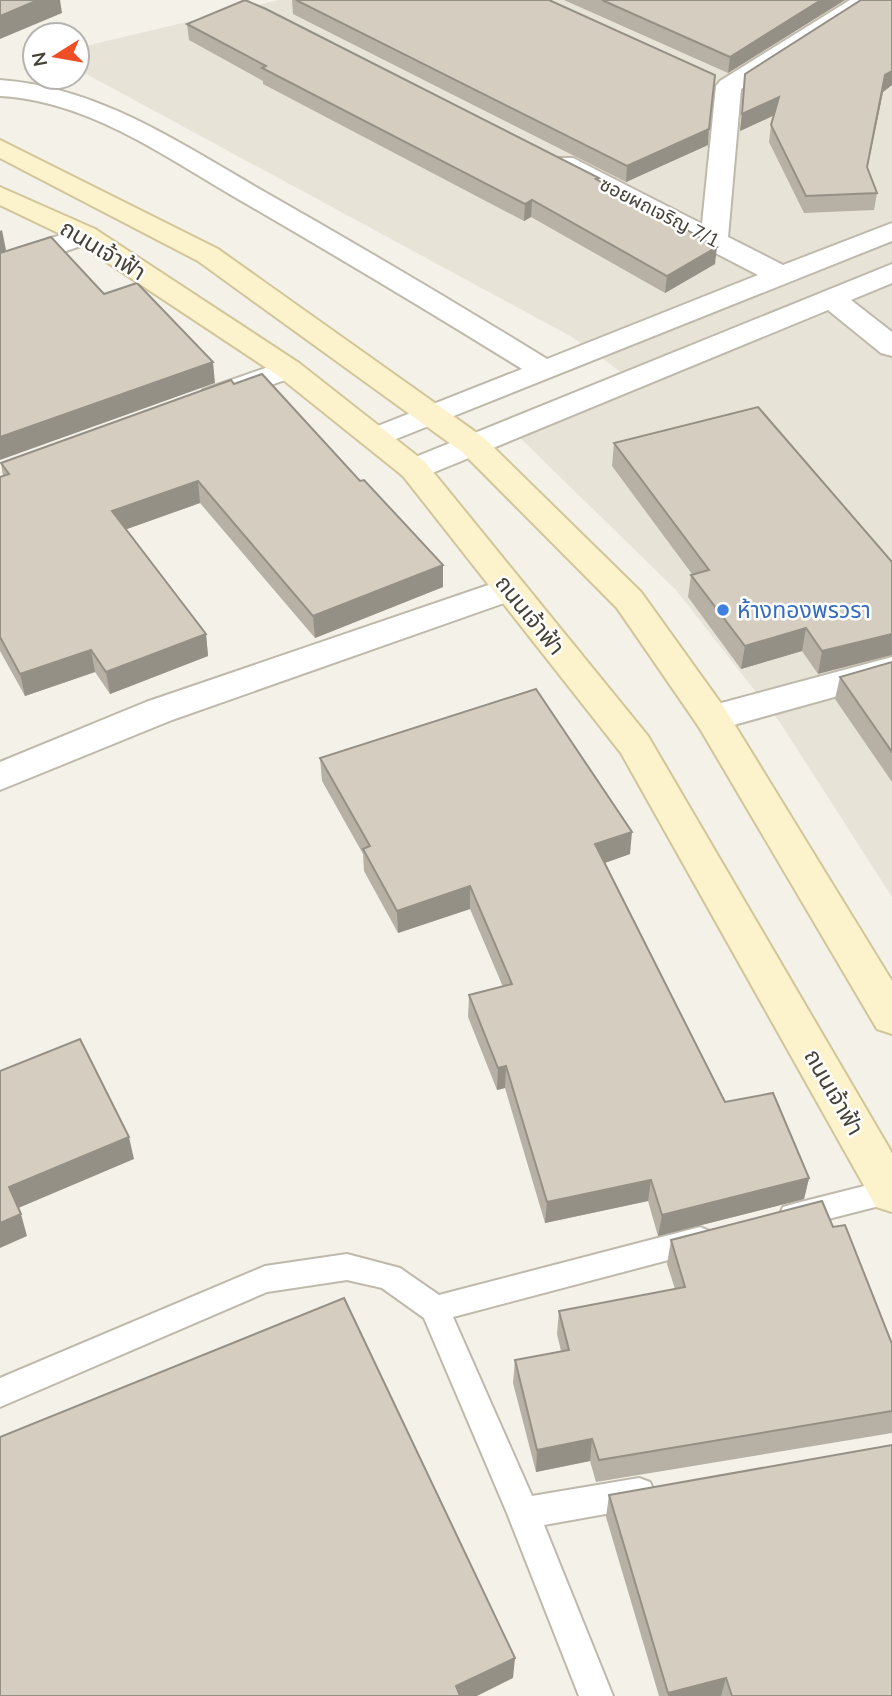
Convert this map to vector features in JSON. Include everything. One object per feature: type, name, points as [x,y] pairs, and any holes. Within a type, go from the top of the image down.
[{"type":"main road","name":"ถนนเจ้าฟ้า","points":[[0,148],[208,256],[473,445],[629,600],[712,718],[892,1017]]},
{"type":"main road","name":"ถนนเจ้าฟ้า","points":[[0,195],[85,235],[288,369],[414,469],[635,746],[891,1192]]},
{"type":"street","points":[[729,86],[857,2]]},
{"type":"street","points":[[704,74],[729,86]]},
{"type":"street","points":[[714,240],[729,86]]},
{"type":"street","points":[[0,88],[35,88],[70,100],[150,138],[376,267],[545,370]]},
{"type":"street","name":"ซอยผถเจริญ 7/1","points":[[544,153],[782,275]]},
{"type":"street","points":[[376,438],[892,231]]},
{"type":"street","points":[[0,265],[85,235]]},
{"type":"street","points":[[414,469],[892,274]]},
{"type":"street","points":[[831,298],[892,347]]},
{"type":"street","points":[[183,407],[288,369]]},
{"type":"street","points":[[0,776],[159,711],[509,589]]},
{"type":"street","points":[[712,718],[892,669]]},
{"type":"lane","points":[[770,1222],[891,1192]]},
{"type":"lane","points":[[435,1309],[730,1233]]},
{"type":"lane","points":[[0,1393],[265,1279],[348,1267],[390,1277],[435,1309],[523,1513],[596,1696]]},
{"type":"lane","points":[[523,1513],[673,1488]]},
{"type":"shaded area","points":[[279,0],[892,0],[892,897],[781,724],[676,590],[514,432],[639,385],[572,337],[91,77],[91,45]]},
{"type":"building","points":[[0,0],[38,0],[0,16]]},
{"type":"building","points":[[245,0],[599,178],[596,179],[717,247],[667,276],[532,200],[525,204],[262,68],[266,66],[187,24]]},
{"type":"building","points":[[296,0],[549,0],[715,75],[709,129],[627,166]]},
{"type":"building","points":[[602,0],[821,0],[730,57]]},
{"type":"building","points":[[861,0],[892,0],[892,71],[885,75],[867,167],[877,193],[806,196],[771,125],[779,97],[742,114],[745,74]]},
{"type":"building","points":[[51,237],[104,294],[137,283],[213,362],[0,437],[0,253]]},
{"type":"building","points":[[262,374],[360,481],[364,480],[443,565],[313,616],[198,481],[112,511],[206,634],[106,672],[91,650],[20,674],[0,637],[0,477],[9,474],[1,463],[231,380],[234,384]]},
{"type":"building","points":[[758,407],[892,562],[892,634],[822,651],[806,628],[745,646],[691,575],[709,570],[614,443]]},
{"type":"building","points":[[892,662],[892,752],[840,677]]},
{"type":"building","points":[[536,689],[632,832],[595,844],[725,1102],[773,1093],[809,1178],[662,1215],[651,1180],[547,1202],[506,1066],[498,1068],[469,995],[512,984],[470,886],[397,911],[363,849],[370,846],[320,758]]},
{"type":"building","points":[[80,1039],[129,1137],[9,1187],[21,1214],[0,1223],[0,1071]]},
{"type":"building","points":[[822,1201],[833,1227],[845,1225],[892,1344],[892,1411],[599,1460],[592,1439],[537,1450],[515,1360],[569,1350],[559,1311],[685,1287],[671,1240]]},
{"type":"building","points":[[344,1298],[515,1658],[456,1686],[460,1696],[0,1696],[0,1437]]},
{"type":"building","points":[[892,1445],[892,1696],[732,1696],[726,1678],[668,1693],[609,1495]]},
{"type":"place","name":"ห้างทองพรวรา","points":[[723,610]]}]
